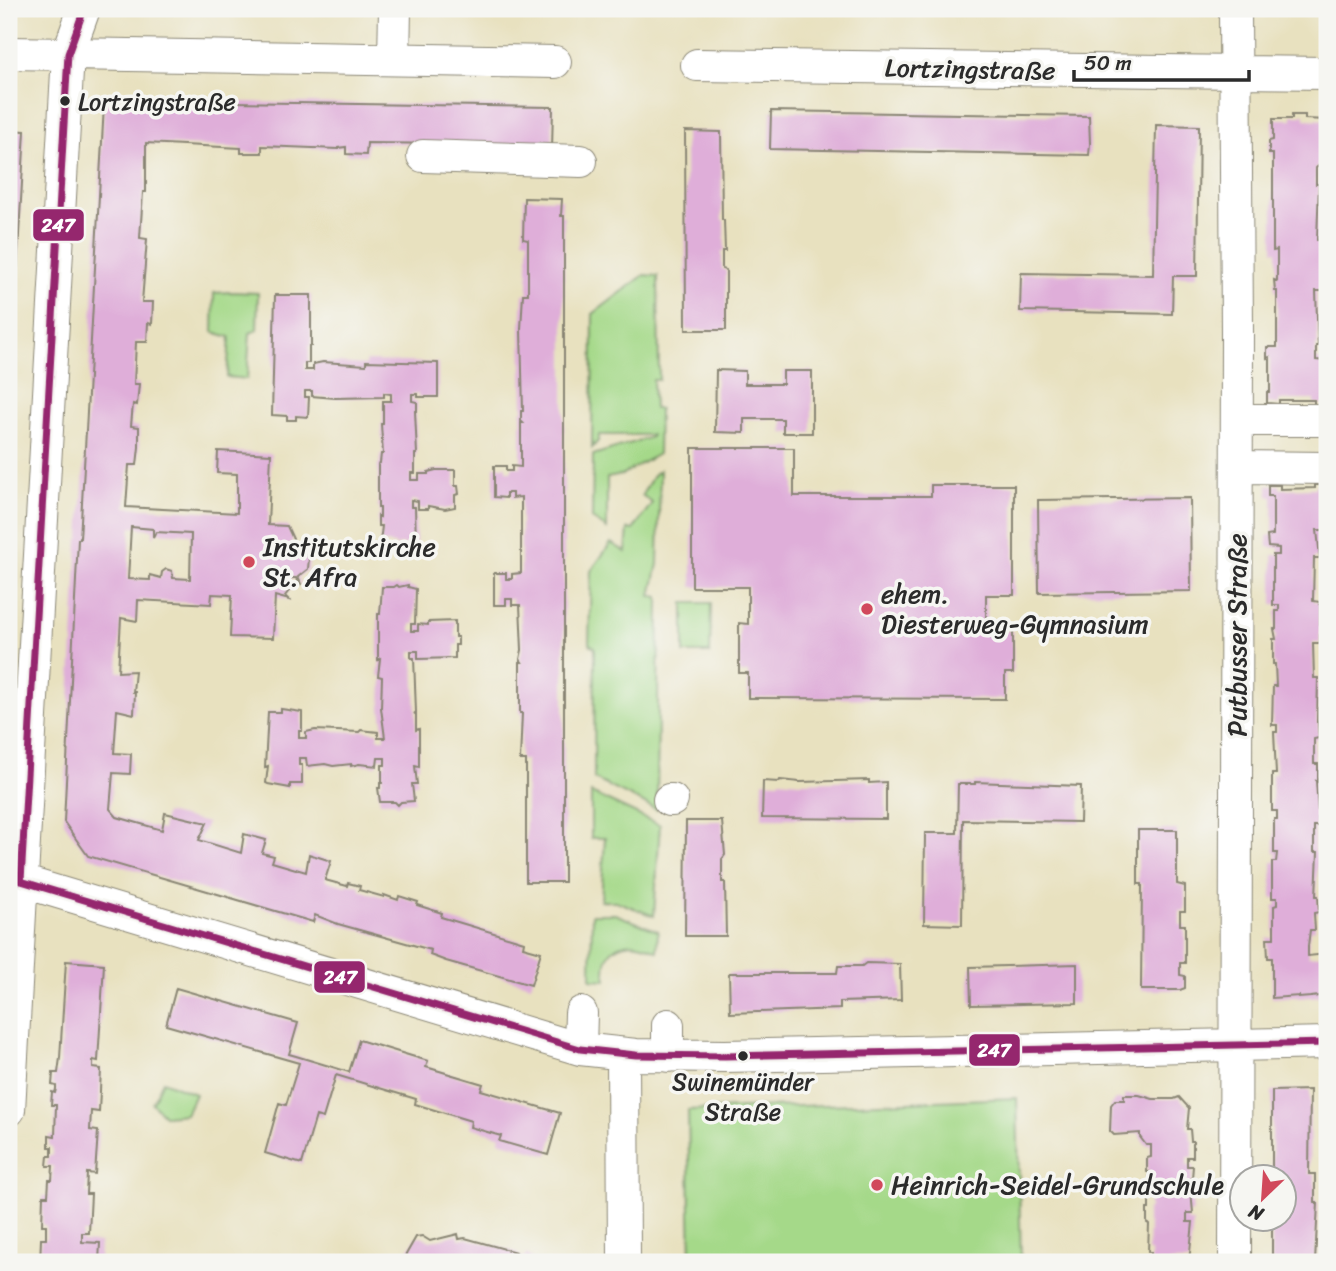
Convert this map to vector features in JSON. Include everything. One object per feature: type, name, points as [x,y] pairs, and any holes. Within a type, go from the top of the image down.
[{"type":"street","points":[[9,1110],[13,879],[68,54],[84,9]]},
{"type":"street","points":[[394,59],[395,9]]},
{"type":"street","name":"Putbusser Straße","points":[[1234,9],[1237,420],[1235,1262]]},
{"type":"street","points":[[9,52],[555,62]]},
{"type":"street","name":"Lortzingstraße","points":[[697,65],[1327,73]]},
{"type":"street","points":[[423,156],[581,161]]},
{"type":"street","points":[[1237,420],[1327,420]]},
{"type":"street","points":[[1237,467],[1327,468]]},
{"type":"street","points":[[13,879],[580,1049],[668,1056],[1327,1043]]},
{"type":"street","points":[[580,1049],[581,1013]]},
{"type":"street","points":[[668,1025],[668,1056]]},
{"type":"street","points":[[623,1054],[624,1262]]},
{"type":"green space","points":[[644,275],[658,276],[659,380],[653,380],[654,409],[659,409],[658,454],[622,475],[607,478],[607,529],[592,519],[593,455],[651,435],[599,435],[592,448],[593,314]]},
{"type":"green space","points":[[214,293],[258,293],[257,330],[250,333],[247,379],[227,377],[230,337],[213,332]]},
{"type":"green space","points":[[660,470],[658,564],[651,596],[659,597],[657,810],[594,779],[595,647],[589,644],[591,571],[611,543],[626,552],[628,529],[633,530],[652,503],[642,495],[654,474]]},
{"type":"green space","points":[[684,603],[711,603],[710,653],[684,653]]},
{"type":"green space","points":[[591,793],[660,825],[654,916],[616,901],[601,901],[605,838],[591,838]]},
{"type":"green space","points":[[592,914],[615,914],[658,931],[657,951],[636,944],[619,946],[608,958],[606,980],[591,979]]},
{"type":"green space","points":[[163,1081],[195,1094],[186,1114],[165,1116],[152,1103]]},
{"type":"green space","name":"Heinrich-Seidel-Grundschule","points":[[1017,1098],[1021,1262],[691,1262],[688,1110]]},
{"type":"building","points":[[110,100],[553,107],[552,151],[458,144],[367,143],[366,155],[346,154],[346,147],[262,146],[262,153],[241,153],[241,148],[146,143],[146,192],[143,192],[140,238],[147,239],[142,302],[153,302],[152,324],[148,323],[147,342],[136,342],[134,384],[139,384],[137,405],[133,404],[131,426],[139,427],[139,447],[137,465],[129,465],[126,507],[237,513],[237,474],[217,473],[218,451],[271,454],[268,525],[287,526],[293,539],[288,548],[298,548],[309,558],[308,569],[298,577],[301,584],[299,585],[296,578],[286,578],[290,586],[293,586],[285,596],[289,600],[275,596],[273,638],[230,637],[232,595],[212,594],[211,604],[138,600],[137,621],[121,618],[118,672],[135,671],[134,714],[117,710],[114,753],[131,754],[130,774],[113,773],[110,809],[117,817],[162,830],[165,813],[207,823],[199,840],[241,853],[244,834],[266,840],[262,853],[274,856],[272,862],[306,872],[309,854],[331,861],[325,880],[347,886],[348,883],[360,886],[359,890],[384,897],[398,900],[399,896],[418,902],[417,905],[442,913],[441,917],[524,942],[523,947],[541,952],[531,985],[446,961],[430,955],[431,950],[315,915],[313,922],[88,856],[64,822],[104,105]],"holes":[[[131,527],[153,529],[153,538],[156,532],[191,534],[190,579],[173,578],[172,571],[166,569],[161,578],[150,575],[150,580],[128,579]]]},
{"type":"building","points":[[771,111],[1089,116],[1089,155],[770,149]]},
{"type":"building","points":[[1292,115],[1305,115],[1305,119],[1327,120],[1327,163],[1316,168],[1316,184],[1319,184],[1317,240],[1324,240],[1324,291],[1316,291],[1316,360],[1327,361],[1325,404],[1314,404],[1314,400],[1279,400],[1279,404],[1267,403],[1267,392],[1270,392],[1270,357],[1267,358],[1267,347],[1277,347],[1277,291],[1274,280],[1277,281],[1277,250],[1273,251],[1273,154],[1269,154],[1269,141],[1273,140],[1273,119],[1292,119]]},
{"type":"building","points":[[1156,125],[1199,126],[1197,276],[1173,276],[1172,314],[1020,311],[1021,273],[1153,275]]},
{"type":"building","points":[[9,130],[25,131],[10,390],[9,390]]},
{"type":"building","points":[[685,131],[721,132],[725,251],[722,251],[722,269],[726,270],[726,330],[686,330]]},
{"type":"building","points":[[524,198],[562,199],[561,216],[564,216],[564,882],[526,882],[526,760],[520,760],[520,605],[512,605],[512,599],[506,599],[506,605],[494,605],[494,573],[506,573],[506,579],[512,579],[512,574],[521,573],[521,497],[512,498],[512,493],[506,493],[506,498],[494,497],[494,466],[506,466],[506,471],[512,471],[512,466],[521,467],[521,329],[523,294],[528,294],[528,240],[523,239]]},
{"type":"building","points":[[275,295],[311,295],[311,346],[309,363],[305,363],[305,370],[313,370],[313,364],[323,362],[366,365],[366,361],[438,363],[438,397],[418,397],[418,394],[412,394],[412,401],[417,402],[417,454],[415,473],[411,473],[411,480],[419,480],[419,474],[436,470],[455,470],[455,486],[458,486],[459,494],[455,495],[455,507],[445,509],[428,506],[428,509],[418,509],[418,501],[411,500],[411,507],[415,507],[416,543],[408,546],[399,544],[397,547],[380,542],[382,526],[378,526],[378,464],[383,454],[383,401],[391,401],[391,394],[384,393],[384,397],[335,398],[312,396],[312,391],[305,391],[305,397],[309,397],[308,417],[296,416],[296,420],[287,420],[287,416],[272,415]]},
{"type":"building","points":[[716,370],[745,371],[745,384],[783,384],[783,371],[812,371],[812,433],[783,433],[783,419],[744,419],[744,433],[715,432]]},
{"type":"building","name":"ehem. Diesterweg-Gymnasium","points":[[692,448],[794,448],[794,496],[931,496],[931,485],[1014,485],[1014,595],[986,595],[986,631],[1013,631],[1013,673],[1005,673],[1005,699],[748,698],[748,673],[739,673],[739,623],[748,624],[748,587],[692,587]]},
{"type":"building","points":[[1268,485],[1280,485],[1280,489],[1326,485],[1327,495],[1327,530],[1317,530],[1320,558],[1314,558],[1313,601],[1320,602],[1320,643],[1313,643],[1314,678],[1318,678],[1319,738],[1314,739],[1314,764],[1318,764],[1318,782],[1316,781],[1319,826],[1314,826],[1314,852],[1318,852],[1316,896],[1319,912],[1314,913],[1315,930],[1310,930],[1308,956],[1327,954],[1327,995],[1299,998],[1272,998],[1272,958],[1268,958],[1267,938],[1274,938],[1274,906],[1277,905],[1277,898],[1272,898],[1272,862],[1276,862],[1277,853],[1274,853],[1274,819],[1277,819],[1277,811],[1272,811],[1272,774],[1276,774],[1274,732],[1277,732],[1277,725],[1272,725],[1273,686],[1276,686],[1273,639],[1276,639],[1276,611],[1279,611],[1279,605],[1273,605],[1273,555],[1279,555],[1279,548],[1268,547],[1267,536],[1273,535],[1273,496],[1268,496]]},
{"type":"building","points":[[1190,498],[1191,591],[1039,593],[1038,500]]},
{"type":"building","points":[[408,585],[416,589],[415,624],[411,624],[411,631],[418,631],[418,624],[455,621],[455,637],[458,637],[455,658],[418,659],[418,651],[411,651],[411,658],[414,658],[414,714],[416,713],[416,730],[419,729],[419,767],[415,766],[417,784],[412,784],[414,801],[401,802],[398,805],[395,802],[380,802],[378,788],[382,783],[382,765],[385,765],[385,758],[378,758],[377,766],[307,766],[306,758],[299,758],[299,765],[302,765],[302,784],[290,784],[290,788],[266,783],[268,712],[281,712],[281,709],[302,712],[302,731],[299,731],[299,738],[306,738],[306,732],[315,730],[361,730],[378,732],[378,738],[385,738],[381,708],[382,677],[378,676],[378,614],[382,587]]},
{"type":"building","points":[[763,781],[886,782],[886,819],[762,818]]},
{"type":"building","points":[[975,782],[1081,786],[1080,822],[963,820],[962,925],[924,924],[925,833],[957,833],[958,784]]},
{"type":"building","points":[[686,821],[722,821],[725,855],[722,859],[722,882],[725,882],[726,936],[685,936]]},
{"type":"building","points":[[1138,830],[1177,830],[1177,884],[1185,886],[1185,911],[1180,911],[1180,925],[1185,925],[1185,963],[1180,963],[1180,975],[1185,976],[1185,988],[1180,990],[1141,990],[1142,884],[1138,884]]},
{"type":"building","points":[[66,961],[104,964],[98,1061],[93,1060],[93,1068],[101,1069],[99,1112],[91,1111],[90,1130],[98,1131],[95,1174],[87,1173],[86,1194],[91,1194],[89,1233],[82,1233],[82,1242],[100,1243],[99,1262],[40,1262],[41,1239],[46,1239],[46,1225],[42,1225],[43,1196],[48,1196],[49,1180],[52,1180],[53,1166],[47,1166],[48,1156],[52,1156],[49,1135],[55,1136],[56,1105],[51,1105],[52,1092],[55,1093],[56,1086],[52,1085],[53,1073],[58,1073],[60,1058]]},
{"type":"building","points":[[866,963],[900,964],[901,1000],[840,1002],[840,1009],[730,1013],[729,973],[837,973],[838,966],[862,966]]},
{"type":"building","points":[[1077,964],[1077,1003],[971,1005],[970,967]]},
{"type":"building","points":[[176,988],[298,1023],[289,1054],[349,1072],[359,1040],[428,1061],[426,1067],[483,1084],[481,1090],[560,1113],[548,1155],[499,1141],[501,1136],[470,1127],[471,1121],[415,1104],[416,1099],[336,1075],[323,1118],[316,1116],[302,1164],[265,1153],[279,1103],[286,1105],[299,1063],[166,1025]]},
{"type":"building","points":[[1310,1090],[1309,1174],[1315,1174],[1315,1203],[1318,1203],[1315,1262],[1272,1262],[1272,1232],[1298,1232],[1298,1162],[1272,1162],[1272,1091]]},
{"type":"building","points":[[1124,1095],[1153,1099],[1179,1097],[1189,1108],[1187,1129],[1190,1129],[1193,1141],[1193,1157],[1187,1157],[1187,1166],[1193,1166],[1193,1213],[1187,1213],[1187,1222],[1193,1222],[1189,1262],[1151,1262],[1151,1252],[1148,1252],[1147,1158],[1151,1157],[1151,1145],[1146,1145],[1140,1133],[1114,1135],[1110,1131],[1111,1105],[1115,1100],[1124,1100]]},
{"type":"building","points":[[458,1234],[459,1239],[465,1238],[516,1252],[524,1258],[527,1254],[536,1262],[405,1262],[404,1258],[416,1237],[422,1236],[430,1241]]},
{"type":"transit line","name":"247","points":[[21,881],[68,54],[84,9]]},
{"type":"transit line","name":"247","points":[[21,881],[580,1049],[636,1055],[725,1056],[1327,1043]]},
{"type":"place","name":"Lortzingstraße","points":[[65,101]]},
{"type":"place","name":"Institutskirche St. Afra","points":[[249,562]]},
{"type":"place","name":"ehem. Diesterweg-Gymnasium","points":[[867,609]]},
{"type":"place","name":"Swinemünder Straße","points":[[743,1056]]},
{"type":"place","name":"Heinrich-Seidel-Grundschule","points":[[877,1185]]}]
